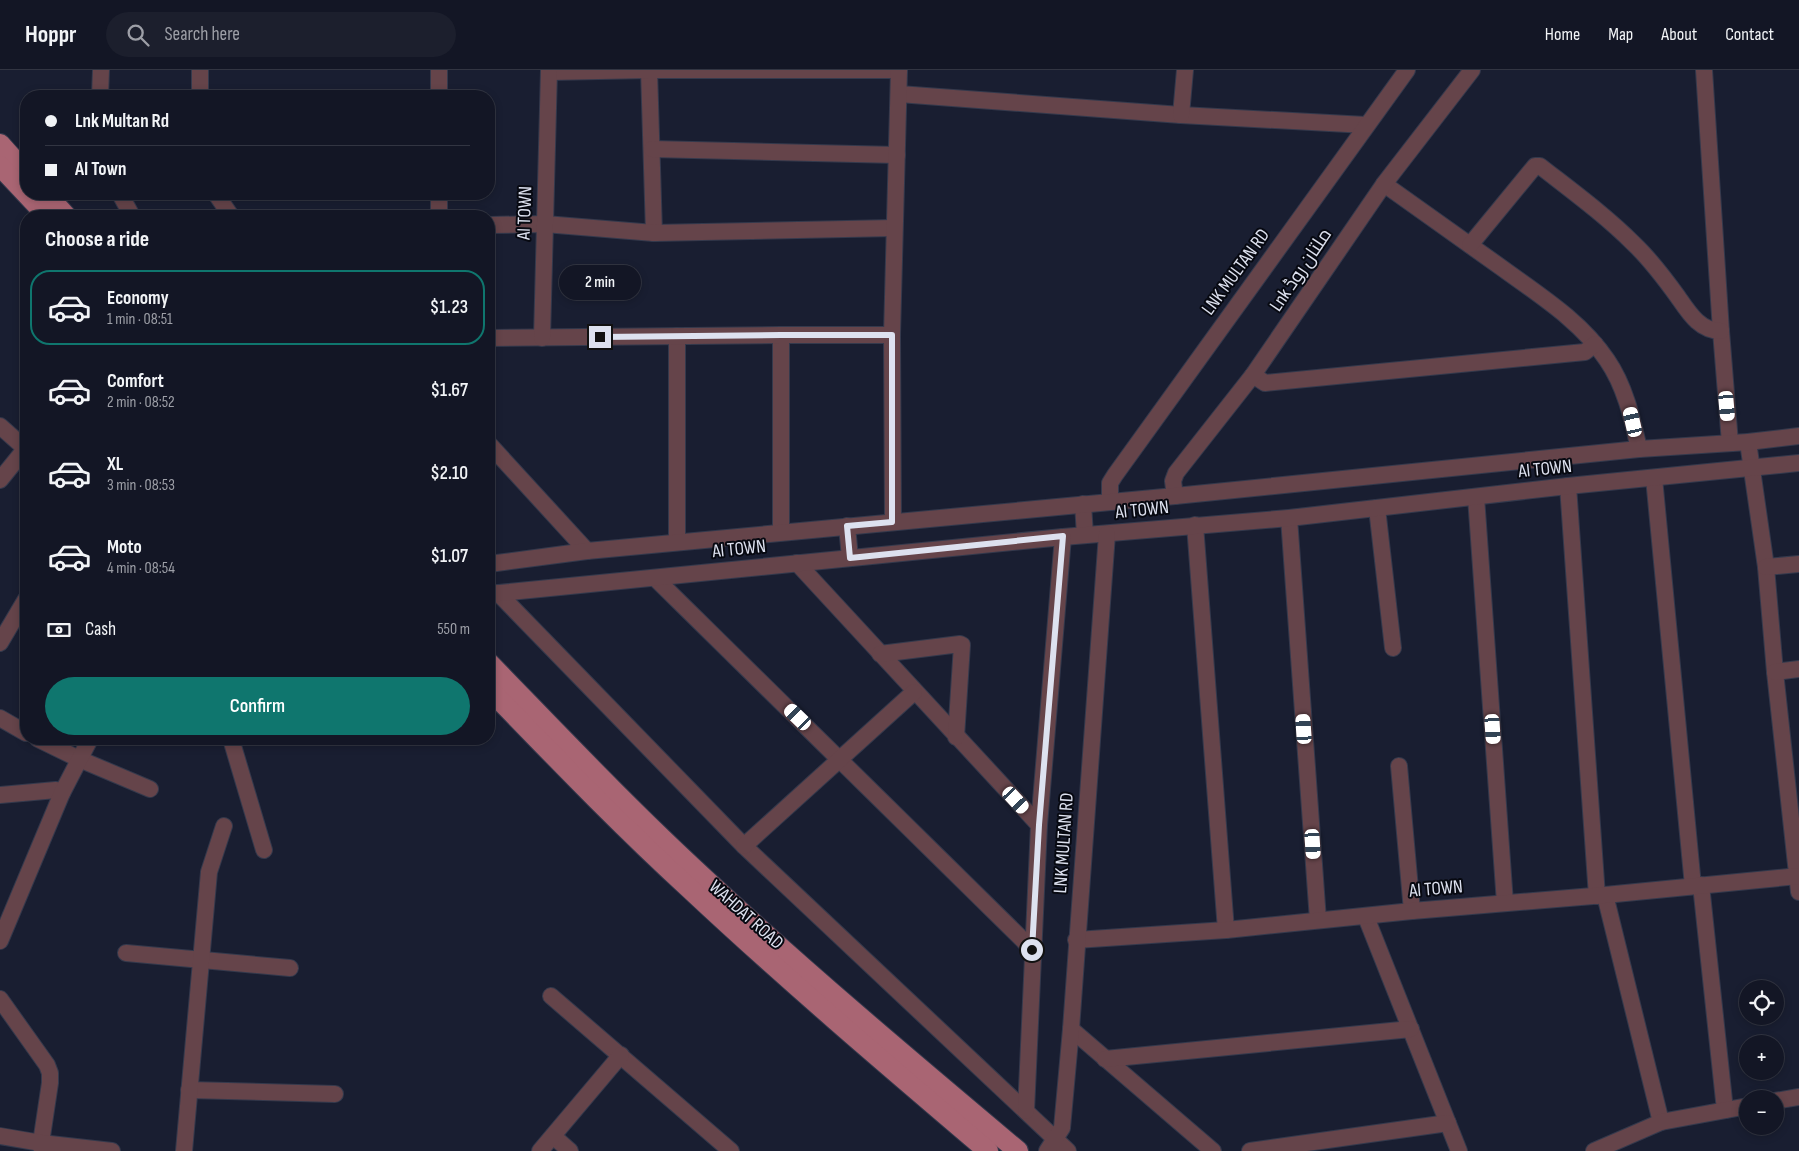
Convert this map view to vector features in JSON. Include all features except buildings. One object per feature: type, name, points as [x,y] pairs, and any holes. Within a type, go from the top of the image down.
[{"type":"main road","points":[[0,144],[20,166]]},
{"type":"main road","points":[[0,166],[20,187]]},
{"type":"main road","points":[[32,200],[41,210]]},
{"type":"main road","points":[[51,200],[61,210]]},
{"type":"main road","name":"WAHDAT ROAD","points":[[495,669],[598,775],[703,877],[844,1004],[1018,1151]]},
{"type":"main road","name":"WAHDAT ROAD","points":[[495,695],[597,799],[702,901],[792,984],[988,1151]]},
{"type":"street","points":[[100,90],[101,70]]},
{"type":"street","points":[[200,70],[200,90]]},
{"type":"street","points":[[438,70],[439,90]]},
{"type":"street","points":[[649,70],[654,233]]},
{"type":"street","points":[[549,71],[899,70],[892,335],[892,522]]},
{"type":"street","points":[[1181,115],[1185,70]]},
{"type":"street","name":"LNK MULTAN RD","points":[[1110,501],[1110,483],[1115,475],[1406,70]]},
{"type":"street","name":"Lnk ملتان روڈ","points":[[1175,496],[1173,481],[1176,473],[1253,375],[1384,184],[1472,70]]},
{"type":"street","points":[[1704,70],[1730,443]]},
{"type":"street","name":"AI TOWN","points":[[542,338],[549,71]]},
{"type":"street","points":[[899,94],[1181,115],[1366,125]]},
{"type":"street","points":[[652,149],[897,155]]},
{"type":"street","points":[[1470,245],[1535,166],[1540,166],[1610,221],[1635,244],[1652,262],[1693,318],[1707,329],[1721,331]]},
{"type":"street","points":[[1384,184],[1470,245],[1581,328],[1608,360],[1618,378],[1630,409],[1639,449]]},
{"type":"street","points":[[495,225],[545,224],[654,233],[894,228]]},
{"type":"street","points":[[781,335],[782,532]]},
{"type":"street","points":[[495,338],[892,335]]},
{"type":"street","points":[[677,336],[677,542]]},
{"type":"street","points":[[1253,375],[1264,383],[1585,352],[1594,344]]},
{"type":"street","points":[[0,426],[20,443]]},
{"type":"street","points":[[495,563],[677,542],[1175,496],[1639,449],[1748,442],[1799,436]]},
{"type":"street","points":[[1748,442],[1766,567],[1775,672],[1792,763],[1798,881]]},
{"type":"street","points":[[495,451],[587,551]]},
{"type":"street","points":[[0,480],[20,455]]},
{"type":"street","name":"AI TOWN","points":[[495,594],[1063,536],[1289,518],[1568,486],[1799,464]]},
{"type":"street","points":[[1654,478],[1697,886],[1725,1110]]},
{"type":"street","points":[[1568,486],[1601,896],[1661,1122]]},
{"type":"street","points":[[1476,497],[1506,903]]},
{"type":"street","points":[[1083,504],[1085,535]]},
{"type":"street","points":[[1377,508],[1393,648]]},
{"type":"street","points":[[1289,518],[1318,920]]},
{"type":"street","points":[[1195,525],[1226,930]]},
{"type":"street","points":[[847,526],[850,558]]},
{"type":"street","name":"LNK MULTAN RD","points":[[1051,1145],[1062,1128],[1107,534]]},
{"type":"street","name":"LNK MULTAN RD","points":[[1026,1111],[1039,825],[1063,536]]},
{"type":"street","points":[[797,563],[914,692],[1039,825]]},
{"type":"street","points":[[1766,567],[1799,564]]},
{"type":"street","points":[[655,578],[1032,950]]},
{"type":"street","points":[[495,596],[744,846],[1026,1111],[1051,1145],[1068,1151]]},
{"type":"street","points":[[0,643],[20,609]]},
{"type":"street","points":[[880,654],[962,645],[956,737]]},
{"type":"street","points":[[1775,672],[1799,669]]},
{"type":"street","points":[[744,846],[914,692]]},
{"type":"street","points":[[0,718],[20,729]]},
{"type":"street","points":[[51,745],[150,789]]},
{"type":"street","points":[[0,941],[62,792],[87,745]]},
{"type":"street","points":[[233,745],[264,850]]},
{"type":"street","points":[[1399,766],[1412,911]]},
{"type":"street","points":[[0,795],[56,790],[62,792]]},
{"type":"street","points":[[184,1151],[209,872],[224,826]]},
{"type":"street","name":"AI TOWN","points":[[1076,940],[1226,930],[1412,911],[1601,896],[1697,886],[1798,881]]},
{"type":"street","points":[[1366,917],[1458,1151]]},
{"type":"street","points":[[126,953],[290,968]]},
{"type":"street","points":[[551,996],[731,1151]]},
{"type":"street","points":[[0,999],[47,1065],[50,1073],[42,1147]]},
{"type":"street","points":[[1071,1029],[1213,1151]]},
{"type":"street","points":[[1105,1059],[1411,1029]]},
{"type":"street","points":[[540,1151],[621,1055]]},
{"type":"street","points":[[189,1090],[335,1094]]},
{"type":"street","points":[[1784,1100],[1799,1097]]},
{"type":"street","points":[[1594,1151],[1661,1122],[1739,1108]]},
{"type":"street","points":[[1250,1151],[1448,1123]]},
{"type":"street","points":[[0,1136],[42,1147],[112,1151]]},
{"type":"street","points":[[552,1136],[570,1151]]},
{"type":"route","points":[[600,337],[892,335],[892,522],[847,526],[850,558],[1063,536],[1039,825],[1032,950]]}]
